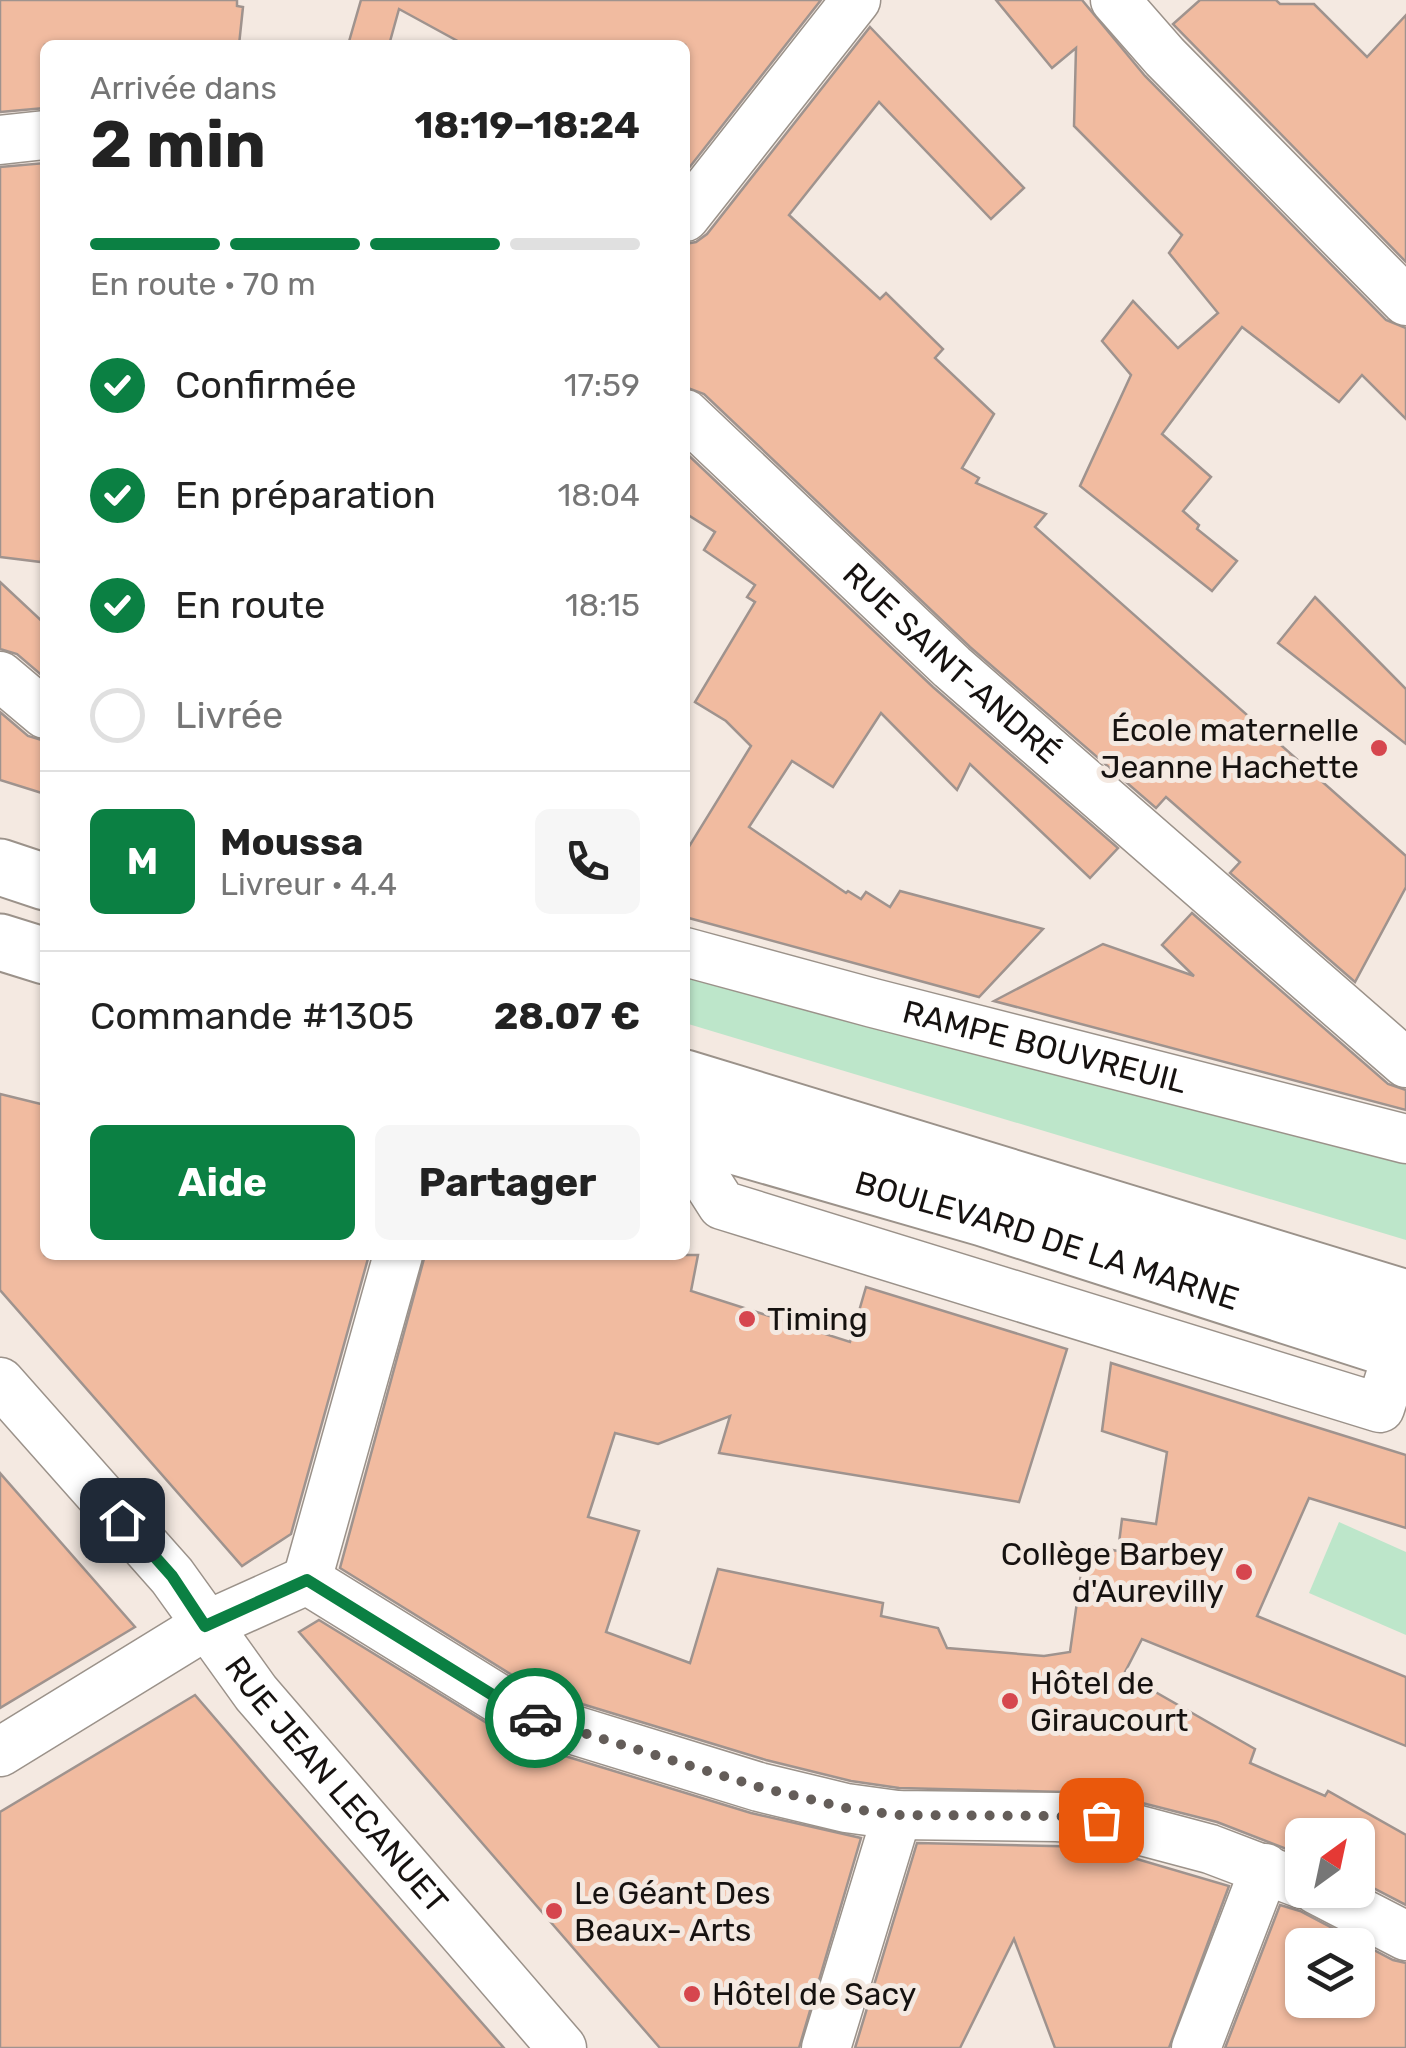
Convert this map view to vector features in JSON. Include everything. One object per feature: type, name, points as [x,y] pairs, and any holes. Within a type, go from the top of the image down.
[{"type":"main road","points":[[0,868],[40,880]]},
{"type":"main road","points":[[0,942],[40,954]]},
{"type":"main road","name":"BOULEVARD DE LA MARNE","points":[[690,1080],[1406,1298]]},
{"type":"main road","name":"BOULEVARD DE LA MARNE","points":[[690,1133],[983,1218],[1402,1353]]},
{"type":"street","points":[[690,211],[856,0]]},
{"type":"street","points":[[1115,0],[1178,70],[1406,302]]},
{"type":"street","points":[[0,140],[40,136]]},
{"type":"street","name":"RUE SAINT-ANDRÉ","points":[[690,419],[952,667],[1406,1063]]},
{"type":"street","points":[[0,676],[40,710]]},
{"type":"street","name":"RAMPE BOUVREUIL","points":[[690,953],[1406,1140]]},
{"type":"street","name":"BOULEVARD DE LA MARNE","points":[[690,1155],[722,1205],[1380,1408],[1402,1353]]},
{"type":"street","points":[[307,1580],[397,1260]]},
{"type":"street","name":"RUE JEAN LECANUET","points":[[0,1382],[172,1576],[205,1626],[279,1721],[562,2048]]},
{"type":"street","points":[[0,1752],[205,1626],[307,1580]]},
{"type":"street","points":[[307,1580],[525,1715],[759,1787],[846,1808],[897,1815],[1101,1820],[1210,1849],[1284,1876],[1196,2048]]},
{"type":"street","points":[[826,2048],[897,1815]]},
{"type":"street","points":[[1352,1908],[1406,1936]]},
{"type":"green space","points":[[690,953],[1406,1148],[1406,1240],[690,1025]]},
{"type":"green space","points":[[1339,1522],[1406,1552],[1406,1635],[1309,1593]]},
{"type":"building","points":[[0,0],[237,0],[237,6],[243,7],[240,40],[40,40],[40,108],[0,112]]},
{"type":"building","points":[[361,0],[821,0],[690,167],[690,40],[456,40],[399,9],[390,40],[349,40]]},
{"type":"building","points":[[996,0],[1082,0],[1145,76],[1386,320],[1406,328],[1406,419],[1362,375],[1339,402],[1242,327],[1162,434],[1211,477],[1183,511],[1199,525],[1197,529],[1237,561],[1212,591],[1080,486],[1131,375],[1102,341],[1133,301],[1178,348],[1218,313],[1169,253],[1182,235],[1074,126],[1076,48],[1052,68]]},
{"type":"building","points":[[1200,0],[1314,4],[1367,57],[1406,15],[1406,262],[1173,24]]},
{"type":"building","points":[[870,27],[1024,188],[991,219],[879,102],[789,215],[880,299],[886,293],[943,349],[935,358],[994,414],[962,468],[979,478],[976,483],[1046,514],[1035,527],[1406,856],[1406,887],[1355,982],[1230,873],[1240,862],[1166,797],[1156,808],[970,647],[704,394],[690,389],[690,243],[707,234]]},
{"type":"building","points":[[40,163],[40,562],[0,557],[0,167]]},
{"type":"building","points":[[690,457],[933,687],[1118,848],[1090,878],[970,764],[957,790],[881,713],[833,787],[792,761],[749,827],[846,893],[861,899],[866,892],[890,907],[900,891],[1043,929],[979,997],[690,918],[690,845],[751,746],[726,721],[695,702],[755,602],[747,597],[755,585],[704,550],[715,532],[690,516]]},
{"type":"building","points":[[0,582],[40,619],[40,674],[17,654],[0,649]]},
{"type":"building","points":[[1315,597],[1406,689],[1406,744],[1278,643]]},
{"type":"building","points":[[0,712],[28,736],[40,740],[40,792],[0,780]]},
{"type":"building","points":[[1192,913],[1388,1084],[1406,1090],[1406,1110],[994,1001],[1103,944],[1194,976],[1162,945]]},
{"type":"building","points":[[0,1094],[40,1104],[40,1260],[368,1260],[291,1534],[242,1566],[0,1290]]},
{"type":"building","points":[[690,1255],[698,1255],[691,1291],[850,1342],[866,1287],[1067,1349],[1019,1502],[719,1453],[730,1416],[658,1444],[615,1433],[588,1517],[639,1531],[606,1632],[690,1663],[718,1569],[883,1603],[881,1616],[938,1628],[947,1648],[1044,1656],[1070,1652],[1085,1545],[1118,1551],[1122,1519],[1156,1524],[1167,1452],[1102,1431],[1111,1363],[1406,1455],[1406,1528],[1309,1498],[1257,1616],[1406,1677],[1406,1746],[1142,1639],[1124,1674],[1255,1749],[1250,1763],[1325,1796],[1328,1791],[1406,1835],[1406,1905],[1375,1889],[1375,1818],[1285,1818],[1285,1848],[1217,1822],[1103,1793],[899,1788],[851,1781],[766,1760],[536,1690],[340,1568],[424,1260],[690,1260]]},
{"type":"building","points":[[0,1473],[135,1627],[0,1708]]},
{"type":"building","points":[[319,1620],[516,1741],[751,1813],[861,1838],[799,2048],[660,2048],[299,1632]]},
{"type":"building","points":[[195,1695],[504,2048],[0,2048],[0,1812]]},
{"type":"building","points":[[917,1843],[1096,1847],[1229,1886],[1169,2048],[1055,2048],[1014,1939],[960,2048],[855,2048]]},
{"type":"building","points":[[1280,1905],[1332,1928],[1285,1928],[1285,2018],[1375,2018],[1375,1951],[1406,1963],[1406,2048],[1225,2048]]},
{"type":"way so far","points":[[535,1718],[759,1787],[846,1808],[897,1815],[1101,1820]]},
{"type":"place","name":"École maternelle Jeanne Hachette","points":[[1379,748]]},
{"type":"place","name":"Timing","points":[[747,1319]]},
{"type":"place","name":"Collège Barbey d'Aurevilly","points":[[1244,1572]]},
{"type":"place","name":"Hôtel de Giraucourt","points":[[1010,1701]]},
{"type":"place","name":"Le Géant Des Beaux- Arts","points":[[554,1911]]},
{"type":"place","name":"Hôtel de Sacy","points":[[692,1994]]},
{"type":"route","points":[[122,1520],[172,1576],[205,1626],[307,1580],[535,1718]]}]
